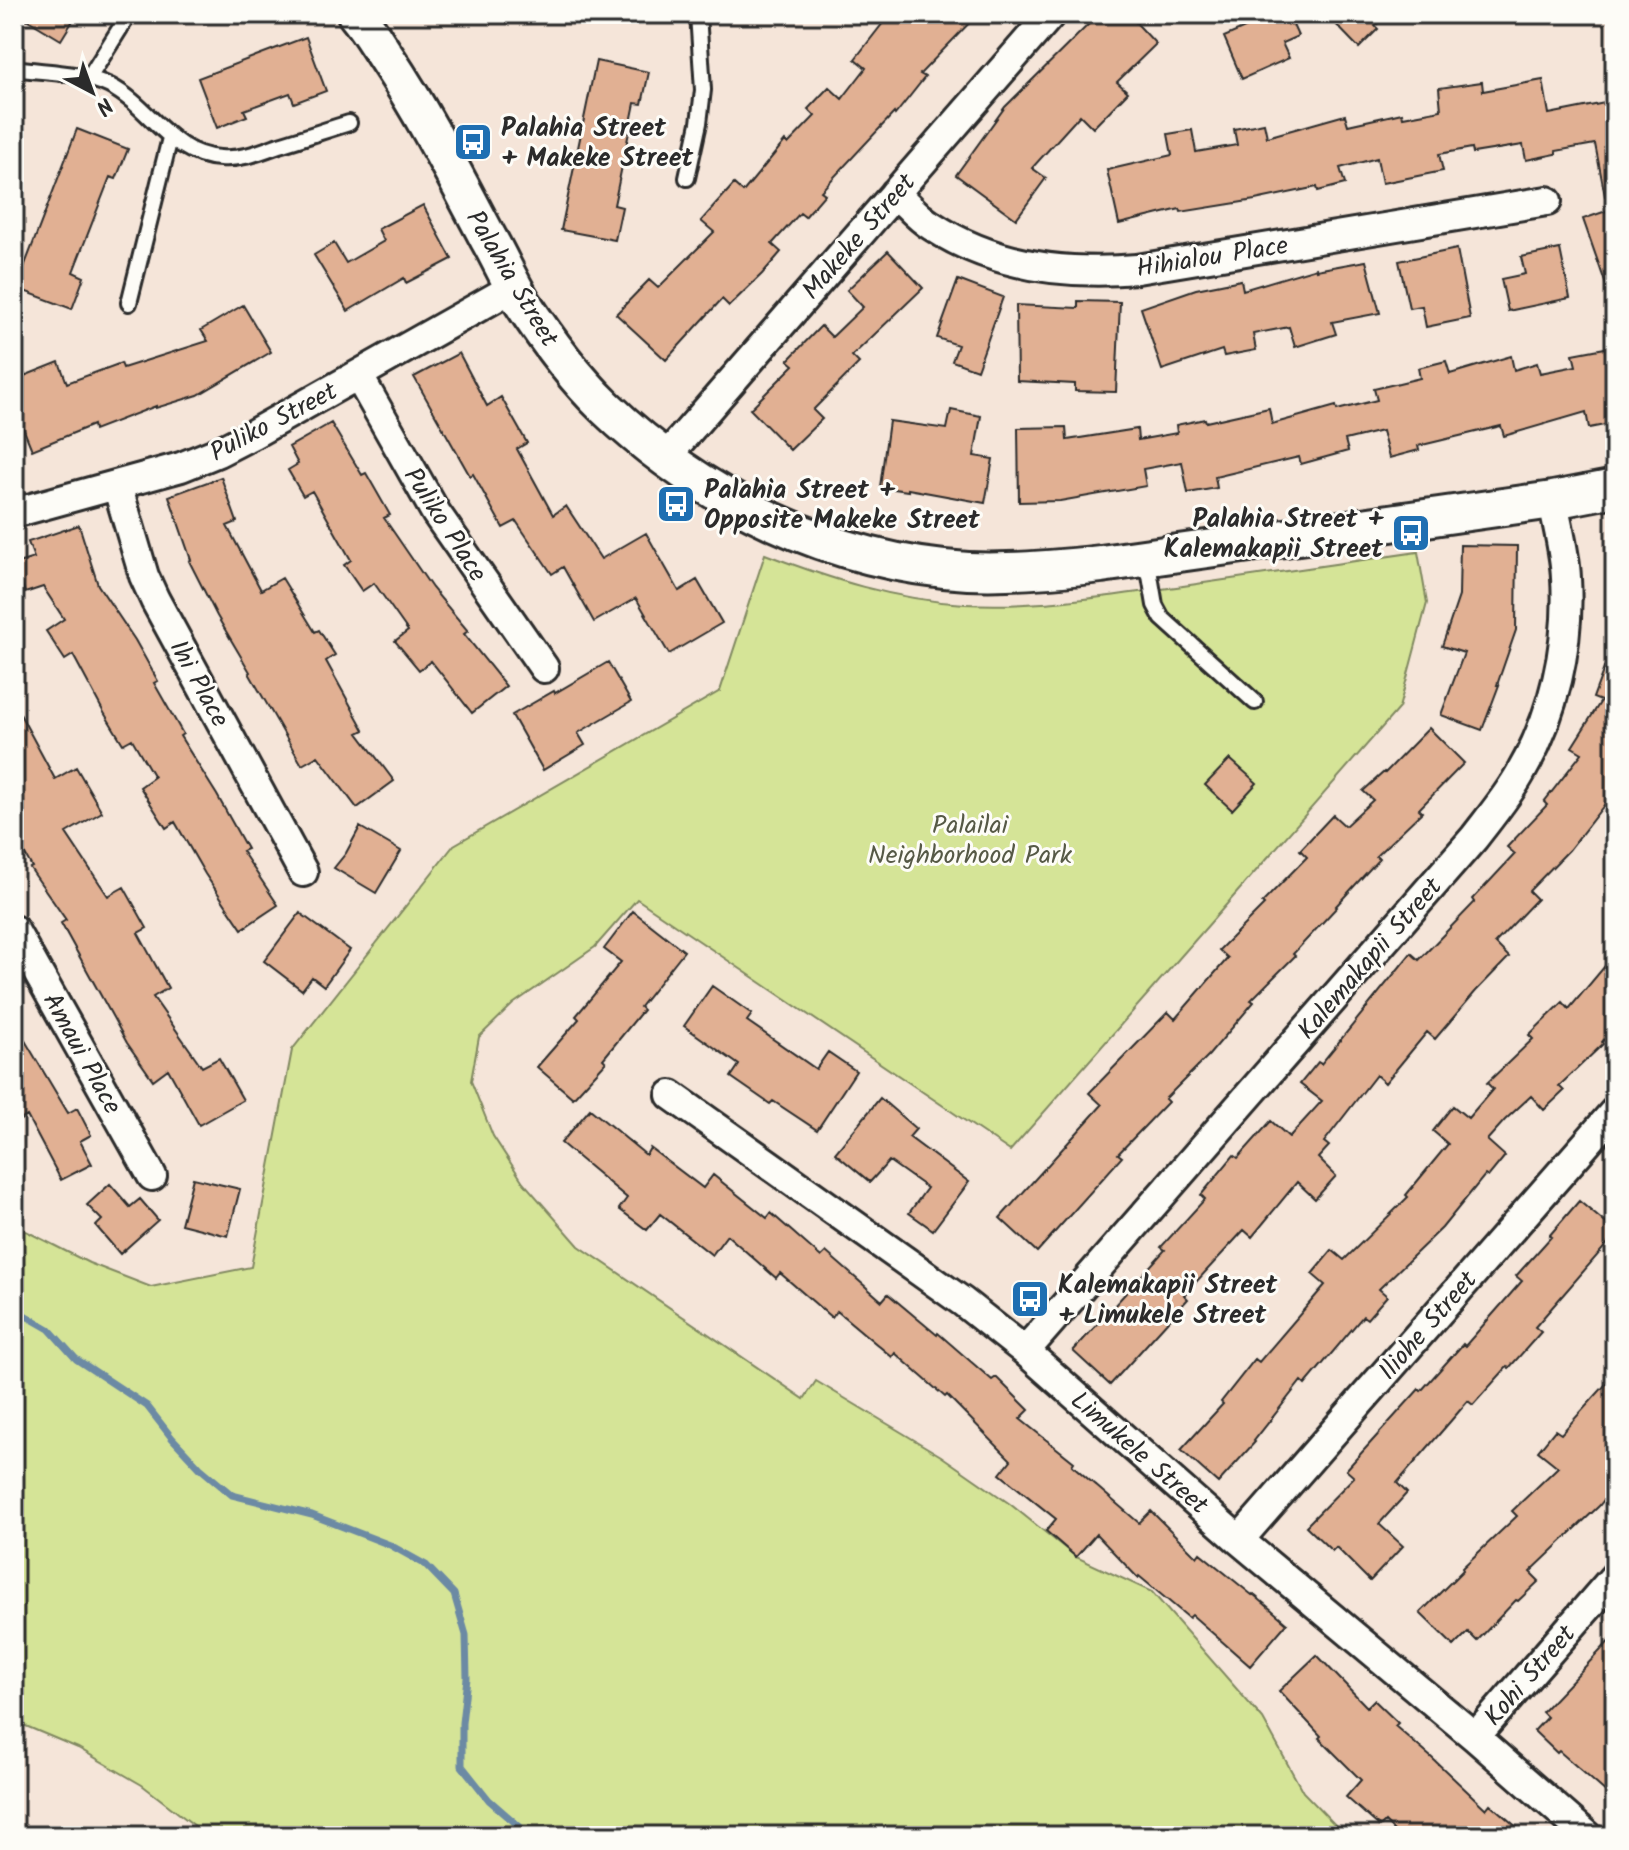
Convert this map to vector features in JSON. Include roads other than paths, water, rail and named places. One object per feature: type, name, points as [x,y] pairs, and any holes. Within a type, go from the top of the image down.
[{"type":"street","name":"Palahia Street","points":[[356,14],[408,90],[529,312],[569,366],[605,407],[665,458],[711,489],[770,521],[833,545],[899,562],[966,571],[1033,571],[1147,558],[1553,500],[1615,488]]},
{"type":"street","name":"Makeke Street","points":[[665,458],[1051,14]]},
{"type":"street","name":"Hihialou Place","points":[[895,193],[930,226],[995,256],[1066,271],[1101,272],[1137,269],[1547,201]]},
{"type":"street","name":"Puliko Street","points":[[14,513],[181,467],[218,452],[514,287]]},
{"type":"street","name":"Puliko Place","points":[[358,375],[436,513],[544,668]]},
{"type":"street","name":"Ihi Place","points":[[117,485],[144,576],[155,600],[303,872]]},
{"type":"street","name":"Kalemakapii Street","points":[[1025,1351],[1474,838],[1521,772],[1553,697],[1563,644],[1566,576],[1553,500]]},
{"type":"street","name":"Amaui Place","points":[[14,930],[152,1176]]},
{"type":"street","name":"Limukele Street","points":[[671,1095],[963,1302],[1025,1351],[1239,1540],[1475,1737],[1588,1836]]},
{"type":"street","name":"Iliohe Street","points":[[1239,1540],[1615,1111]]},
{"type":"street","name":"Kohi Street","points":[[1475,1737],[1615,1576]]},
{"type":"lane","points":[[89,78],[129,14]]},
{"type":"lane","points":[[687,178],[703,90],[698,14]]},
{"type":"lane","points":[[15,72],[66,72],[111,87],[138,104],[170,138],[202,155],[244,157],[349,123]]},
{"type":"lane","points":[[129,303],[170,138]]},
{"type":"lane","points":[[1147,558],[1155,605],[1162,618],[1255,702]]},
{"type":"waterway","points":[[14,1309],[49,1329],[76,1359],[147,1406],[200,1468],[232,1495],[312,1515],[390,1545],[426,1565],[454,1594],[466,1635],[462,1766],[489,1800],[528,1836]]},
{"type":"place","name":"Palahia Street + Makeke Street","points":[[473,142]]},
{"type":"place","name":"Palahia Street + Opposite Makeke Street","points":[[676,504]]},
{"type":"place","name":"Palahia Street + Kalemakapii Street","points":[[1411,533]]},
{"type":"place","name":"Kalemakapii Street + Limukele Street","points":[[1030,1299]]},
{"type":"park label","name":"Palailai Neighborhood Park","points":[[970,839]]}]
